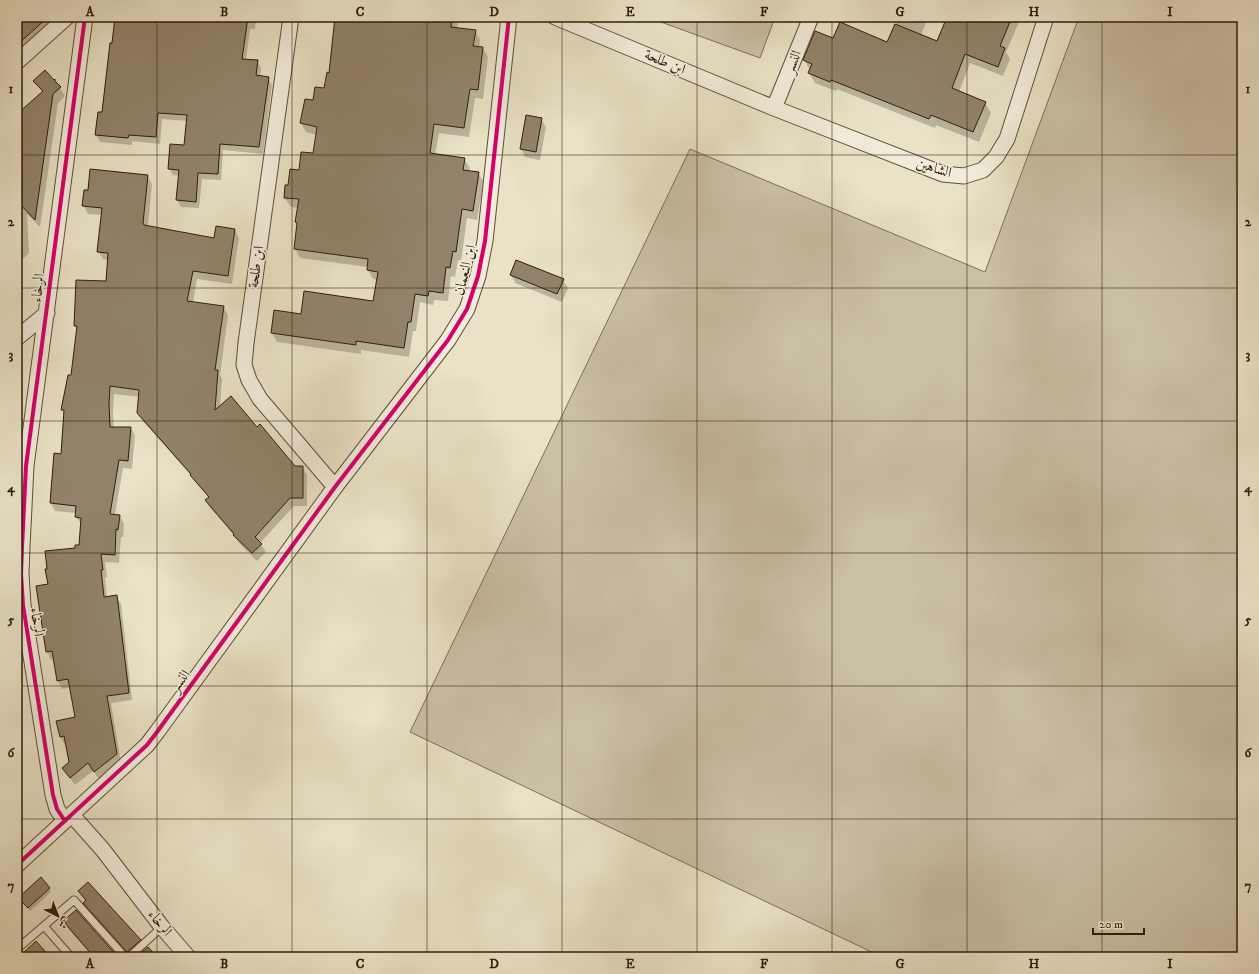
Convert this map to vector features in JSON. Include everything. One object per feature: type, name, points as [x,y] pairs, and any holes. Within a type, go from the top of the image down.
[{"type":"street","points":[[17,62],[67,17]]},
{"type":"street","name":"الرخاء","points":[[85,17],[47,312],[22,470],[21,574],[23,605],[57,809],[103,850],[162,927],[188,957]]},
{"type":"street","name":"ابن طلحة","points":[[291,17],[244,365],[249,380],[260,399],[335,487]]},
{"type":"street","name":"ابن النعمان","points":[[335,487],[448,340],[467,309],[478,276],[484,241],[509,17]]},
{"type":"street","name":"ابن طلحة","points":[[555,17],[774,108]]},
{"type":"street","name":"النسر","points":[[774,108],[811,17]]},
{"type":"street","name":"الشاهين","points":[[774,108],[943,174],[964,176],[983,170],[996,157],[1007,139],[1046,17]]},
{"type":"street","points":[[17,338],[47,312]]},
{"type":"street","name":"النسر","points":[[17,865],[147,745],[335,487]]},
{"type":"lane","points":[[17,950],[74,900],[125,957]]},
{"type":"lane","points":[[44,926],[71,957]]},
{"type":"lane","points":[[129,957],[162,927]]},
{"type":"shaded area","points":[[647,17],[775,17],[760,58]]},
{"type":"shaded area","points":[[1079,17],[1242,17],[1242,957],[882,957],[410,732],[690,149],[985,272]]},
{"type":"building","points":[[17,17],[48,17],[17,45]]},
{"type":"building","points":[[115,17],[248,17],[242,59],[258,60],[256,75],[269,77],[259,147],[220,144],[218,174],[198,173],[196,202],[176,200],[179,170],[168,169],[170,144],[184,145],[187,115],[158,113],[156,137],[129,135],[128,138],[95,135],[98,112],[102,112],[110,43],[112,43]]},
{"type":"building","points":[[335,17],[452,17],[451,27],[476,30],[473,46],[483,47],[478,90],[470,89],[464,128],[434,124],[430,153],[465,158],[463,170],[479,172],[473,211],[462,209],[456,252],[453,251],[450,268],[446,267],[443,293],[429,291],[428,296],[415,294],[411,322],[408,322],[404,348],[356,341],[356,345],[271,333],[274,310],[301,314],[304,291],[373,301],[378,272],[367,270],[368,259],[294,249],[297,223],[295,222],[299,199],[284,198],[285,185],[288,185],[290,169],[299,170],[301,152],[313,153],[317,127],[300,123],[305,99],[313,100],[315,87],[324,88],[327,72],[329,73]]},
{"type":"building","points":[[947,17],[1012,17],[1000,46],[1005,48],[998,67],[965,54],[952,88],[986,102],[973,132],[931,115],[929,119],[831,80],[830,82],[808,73],[812,64],[803,60],[815,31],[833,38],[840,22],[887,42],[895,24],[937,41]]},
{"type":"building","points":[[45,70],[61,87],[53,94],[35,220],[17,201],[17,114],[43,91],[33,81]]},
{"type":"building","points":[[526,115],[542,118],[536,152],[520,149]]},
{"type":"building","points":[[90,169],[148,175],[144,225],[214,238],[216,226],[235,229],[228,276],[193,271],[187,301],[224,306],[215,370],[218,370],[215,410],[231,396],[257,427],[260,424],[295,466],[303,466],[303,498],[290,498],[255,537],[262,544],[252,553],[233,535],[234,534],[205,500],[209,497],[190,475],[191,474],[137,413],[139,390],[110,386],[110,427],[131,427],[128,461],[119,460],[110,514],[120,515],[118,530],[116,529],[115,555],[101,554],[103,570],[101,570],[104,597],[117,595],[129,693],[107,696],[117,754],[94,772],[88,763],[70,778],[62,768],[69,762],[64,736],[60,737],[56,721],[75,717],[68,679],[57,681],[52,651],[46,652],[36,586],[48,584],[45,569],[47,569],[45,551],[75,548],[75,545],[79,545],[81,518],[75,517],[76,506],[50,503],[54,453],[61,454],[64,410],[61,410],[68,375],[71,375],[77,326],[74,326],[76,280],[106,281],[108,253],[97,252],[102,208],[82,206],[84,190],[88,190]]},
{"type":"building","points":[[516,260],[564,279],[557,294],[510,275]]},
{"type":"building","points":[[41,877],[50,888],[28,908],[18,898]]},
{"type":"building","points":[[88,882],[141,940],[127,952],[83,903],[86,900],[78,891]]},
{"type":"building","points":[[76,910],[118,957],[94,957],[63,921]]},
{"type":"building","points":[[36,941],[50,957],[19,957]]},
{"type":"building","points":[[148,947],[157,957],[136,957]]},
{"type":"cycle path","points":[[65,821],[57,809],[53,795],[23,605],[21,574],[26,466],[85,17]]},
{"type":"cycle path","points":[[17,865],[147,745],[335,487],[448,340],[467,309],[478,276],[485,241],[509,17]]}]
